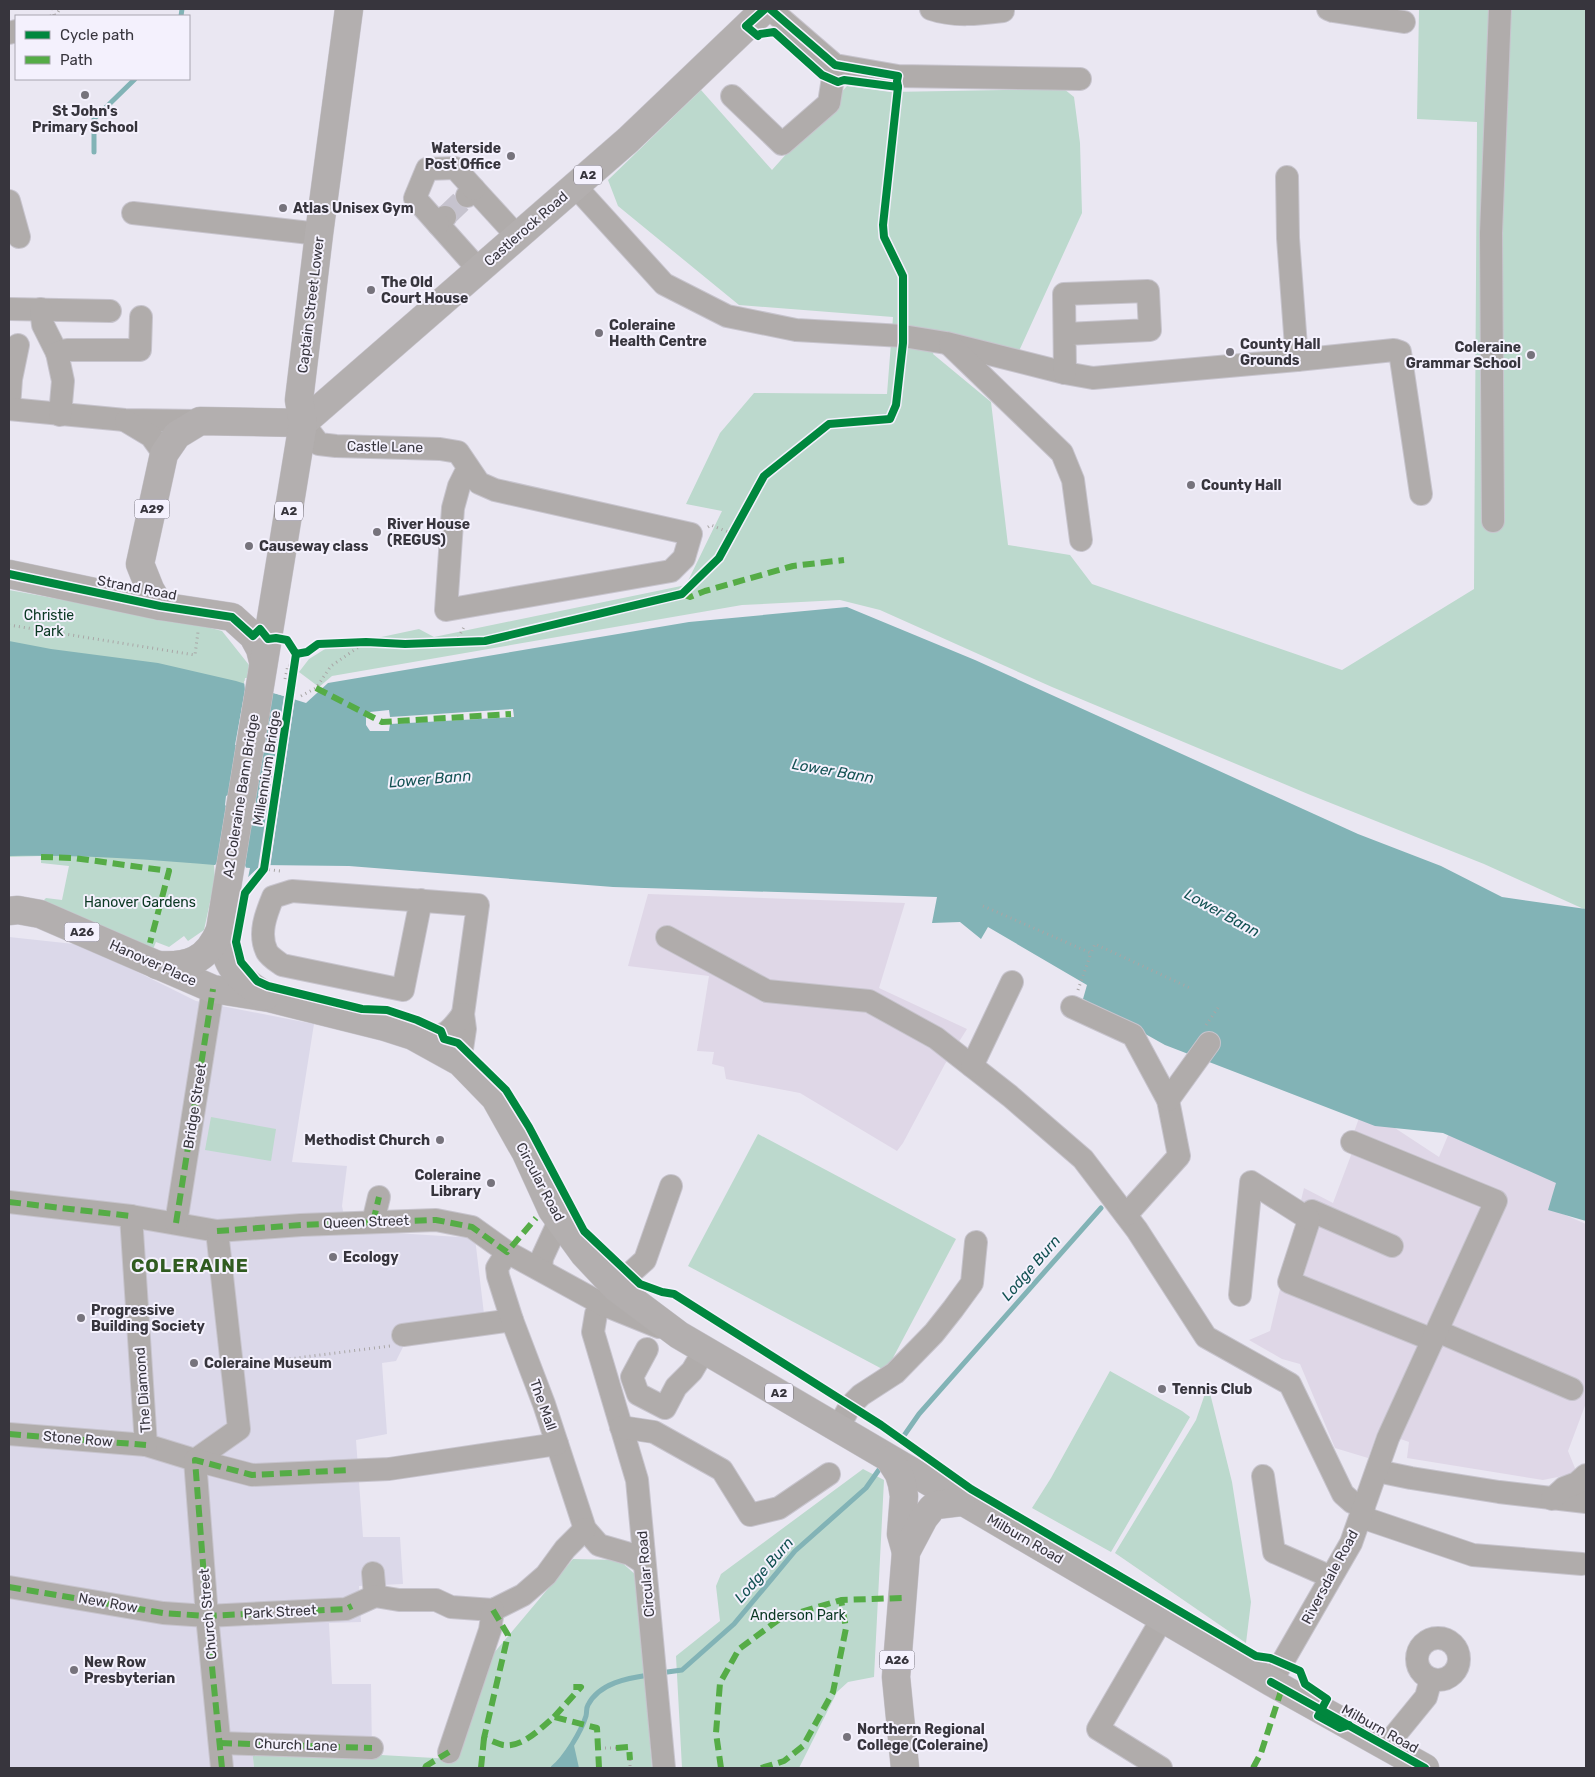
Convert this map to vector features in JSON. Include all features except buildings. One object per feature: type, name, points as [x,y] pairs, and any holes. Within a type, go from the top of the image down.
[{"type":"main road","name":"Captain Street Lower","points":[[303,423],[299,400],[349,9]]},
{"type":"main road","name":"Castlerock Road","points":[[303,423],[628,140],[765,9]]},
{"type":"main road","points":[[200,421],[303,423]]},
{"type":"main road","name":"A29","points":[[140,564],[164,454],[177,435],[200,421]]},
{"type":"main road","name":"A2","points":[[261,645],[275,599],[303,423]]},
{"type":"main road","points":[[89,591],[119,580],[140,564],[150,589],[160,606]]},
{"type":"main road","name":"Strand Road","points":[[9,574],[160,606],[232,617]]},
{"type":"main road","points":[[232,617],[257,612],[269,606],[275,599]]},
{"type":"main road","points":[[232,617],[261,645]]},
{"type":"main road","name":"A2 Coleraine Bann Bridge","points":[[220,930],[261,645]]},
{"type":"main road","name":"Hanover Place","points":[[9,911],[18,910],[40,914],[213,989]]},
{"type":"main road","name":"A2","points":[[152,964],[172,966],[195,959],[208,951],[214,944],[220,930]]},
{"type":"main road","name":"A2","points":[[220,930],[225,955],[230,966],[247,984],[269,998]]},
{"type":"main road","name":"Circular Road","points":[[213,989],[269,998],[385,1027],[413,1036],[460,1062],[495,1098],[526,1153],[552,1210],[584,1254],[608,1295],[679,1335]]},
{"type":"main road","name":"Milburn Road","points":[[679,1335],[1162,1619],[1425,1768]]},
{"type":"main road","name":"A26","points":[[884,1456],[899,1474],[904,1496],[901,1534],[906,1552],[896,1677],[905,1768]]},
{"type":"main road","name":"A26","points":[[906,1552],[924,1518],[932,1508],[936,1505],[961,1502]]},
{"type":"street","points":[[770,9],[835,65],[898,76],[1080,79]]},
{"type":"street","points":[[931,9],[940,12],[974,14],[1002,11]]},
{"type":"street","points":[[1328,9],[1404,22]]},
{"type":"street","points":[[1493,521],[1490,233],[1500,9]]},
{"type":"street","points":[[732,96],[782,144],[829,103],[835,65]]},
{"type":"street","points":[[479,270],[441,221],[415,198],[427,169],[455,168],[471,192],[517,236]]},
{"type":"street","points":[[1287,177],[1288,238],[1297,360]]},
{"type":"street","points":[[575,186],[664,284],[727,316],[796,330],[903,336],[949,344],[1065,373],[1093,378],[1394,350],[1400,352],[1421,494]]},
{"type":"street","points":[[9,201],[19,237]]},
{"type":"street","points":[[133,213],[319,234]]},
{"type":"street","points":[[9,309],[110,311]]},
{"type":"street","points":[[41,310],[43,325],[57,353],[63,381],[60,415]]},
{"type":"street","points":[[57,353],[67,350],[140,350],[141,317]]},
{"type":"street","points":[[1065,373],[1066,334]]},
{"type":"street","points":[[949,344],[1062,454],[1074,480],[1081,540]]},
{"type":"street","points":[[18,345],[11,379],[9,409],[125,420],[200,421]]},
{"type":"street","points":[[125,420],[151,436],[164,454]]},
{"type":"street","name":"Castle Lane","points":[[303,423],[320,444],[440,449],[458,452],[479,483],[495,490],[692,534]]},
{"type":"street","points":[[468,468],[459,486],[452,508],[446,610],[671,571],[684,558],[692,534]]},
{"type":"street","points":[[422,900],[403,990],[282,966],[267,953],[263,934],[265,916],[273,897],[292,890],[422,900],[478,905],[462,1014],[465,1029],[460,1062]]},
{"type":"street","points":[[667,936],[766,991],[869,1001],[936,1038],[1010,1096],[1083,1159],[1137,1230],[1206,1337],[1290,1384],[1343,1494],[1362,1511],[1473,1555],[1582,1564]]},
{"type":"street","points":[[972,1066],[1012,982]]},
{"type":"street","name":"Bridge Street","points":[[176,1224],[213,989]]},
{"type":"street","points":[[1072,1007],[1133,1035],[1168,1100],[1180,1156],[1126,1215]]},
{"type":"street","points":[[413,1036],[435,1038],[443,1036],[454,1027],[462,1014]]},
{"type":"street","points":[[1168,1100],[1209,1043]]},
{"type":"street","name":"Riversdale Road","points":[[1271,1682],[1351,1543],[1388,1438],[1496,1201],[1352,1142]]},
{"type":"street","points":[[1240,1295],[1251,1182],[1309,1219]]},
{"type":"street","points":[[507,1252],[541,1269],[608,1295],[645,1260],[671,1186]]},
{"type":"street","points":[[373,1222],[378,1197]]},
{"type":"street","points":[[9,1202],[131,1216],[217,1231],[239,1429],[194,1460]]},
{"type":"street","points":[[1392,1246],[1312,1210],[1290,1282],[1435,1335],[1572,1390]]},
{"type":"street","name":"The Diamond","points":[[131,1216],[146,1445],[252,1475],[389,1469],[557,1444]]},
{"type":"street","name":"Queen Street","points":[[217,1231],[301,1224],[436,1220],[472,1227],[507,1252]]},
{"type":"street","points":[[541,1269],[542,1258],[559,1221]]},
{"type":"street","points":[[838,1428],[850,1406],[861,1395],[895,1373],[934,1333],[954,1309],[972,1283],[976,1242]]},
{"type":"street","name":"The Mall","points":[[507,1252],[497,1268],[498,1276],[585,1528],[599,1545],[630,1554],[644,1563]]},
{"type":"street","name":"Circular Road","points":[[608,1295],[596,1314],[593,1332],[637,1480],[664,1768]]},
{"type":"street","points":[[403,1335],[512,1320]]},
{"type":"street","points":[[647,1350],[632,1377],[638,1394],[664,1408],[676,1387],[692,1371],[705,1349]]},
{"type":"street","points":[[621,1427],[654,1432],[722,1470],[750,1515],[779,1508],[830,1474]]},
{"type":"street","name":"Stone Row","points":[[9,1434],[146,1445]]},
{"type":"street","name":"Church Street","points":[[194,1460],[222,1768]]},
{"type":"street","points":[[1377,1471],[1411,1478],[1583,1502]]},
{"type":"street","points":[[1552,1499],[1564,1488],[1577,1483],[1586,1475]]},
{"type":"street","points":[[1263,1476],[1274,1552],[1331,1577]]},
{"type":"street","points":[[373,1573],[375,1596],[399,1600],[436,1600],[451,1607],[493,1610],[523,1595],[546,1575],[565,1549],[585,1528]]},
{"type":"street","name":"New Row","points":[[9,1586],[163,1613],[207,1616]]},
{"type":"street","name":"Park Street","points":[[207,1616],[346,1609],[375,1596]]},
{"type":"street","points":[[449,1752],[490,1630],[493,1610]]},
{"type":"street","points":[[1161,1768],[1098,1729],[1162,1619]]},
{"type":"street","points":[[1386,1746],[1426,1697],[1431,1679]]},
{"type":"street","name":"Church Lane","points":[[220,1743],[372,1748]]},
{"type":"path","points":[[692,534],[711,525],[733,534]]},
{"type":"path","points":[[728,542],[737,526]]},
{"type":"path","points":[[9,625],[195,655],[198,638]]},
{"type":"path","points":[[347,642],[376,642]]},
{"type":"path","points":[[301,696],[316,688],[331,666],[366,642]]},
{"type":"path","points":[[447,642],[466,642]]},
{"type":"path","points":[[289,680],[294,666]]},
{"type":"path","points":[[266,859],[263,872],[280,871]]},
{"type":"path","points":[[983,906],[1091,953]]},
{"type":"path","points":[[1072,1007],[1095,944],[1190,988]]},
{"type":"path","points":[[232,1366],[392,1346],[403,1335]]},
{"type":"path","points":[[605,1748],[616,1748]]},
{"type":"path","points":[[630,1760],[630,1768]]},
{"type":"shaded area","points":[[648,894],[905,903],[879,988],[967,1029],[945,1064],[897,1151],[800,1093],[726,1079],[724,1067],[712,1064],[714,1052],[697,1051],[709,976],[628,966]]},
{"type":"shaded area","points":[[9,937],[83,945],[196,1001],[314,1024],[292,1162],[347,1166],[342,1206],[347,1230],[475,1238],[484,1314],[413,1327],[396,1361],[382,1363],[387,1434],[356,1440],[363,1537],[400,1537],[403,1584],[359,1586],[361,1622],[329,1623],[332,1684],[371,1684],[372,1754],[252,1748],[254,1768],[9,1768]]},
{"type":"shaded area","points":[[1363,1107],[1439,1157],[1449,1133],[1559,1182],[1549,1208],[1586,1224],[1586,1403],[1568,1451],[1577,1473],[1543,1480],[1407,1458],[1409,1442],[1378,1431],[1368,1458],[1335,1448],[1300,1364],[1282,1359],[1249,1340],[1270,1331],[1304,1188],[1333,1203],[1359,1134],[1354,1132]]},
{"type":"green space","points":[[1419,9],[1586,9],[1586,910],[1484,864],[1308,794],[1052,687],[880,610],[840,600],[742,605],[332,676],[319,687],[299,672],[309,659],[325,649],[419,629],[434,637],[686,585],[722,511],[686,504],[720,433],[754,393],[887,394],[893,317],[739,305],[618,206],[608,180],[701,90],[772,170],[847,86],[890,92],[1064,89],[1074,97],[1080,143],[1082,213],[1019,351],[943,334],[933,354],[991,402],[1008,545],[1070,555],[1092,584],[1342,670],[1474,589],[1477,122],[1417,119]]},
{"type":"green space","name":"Christie Park","points":[[9,590],[196,624],[222,631],[249,665],[244,686],[9,648]]},
{"type":"green space","name":"Hanover Gardens","points":[[9,845],[217,862],[214,865],[215,879],[204,930],[188,941],[184,936],[169,947],[156,942],[151,954],[47,908],[43,901],[46,898],[62,900],[69,866],[41,863],[41,856],[9,857]]},
{"type":"green space","points":[[211,1117],[276,1129],[271,1161],[205,1150]]},
{"type":"green space","points":[[758,1134],[956,1239],[886,1371],[688,1266]]},
{"type":"green space","points":[[1110,1371],[1190,1417],[1111,1552],[1032,1508],[1051,1478]]},
{"type":"green space","points":[[1208,1385],[1232,1482],[1251,1602],[1246,1643],[1115,1553],[1196,1420]]},
{"type":"green space","name":"Anderson Park","points":[[863,1469],[884,1480],[874,1677],[848,1682],[837,1692],[799,1768],[682,1768],[676,1656],[720,1621],[716,1586],[721,1574]]},
{"type":"green space","points":[[573,1559],[619,1560],[637,1576],[652,1768],[254,1768],[252,1748],[453,1759],[493,1654]]},
{"type":"water","name":"Lower Bann","points":[[847,607],[975,660],[1358,834],[1441,866],[1502,897],[1586,909],[1586,1221],[1548,1210],[1556,1183],[1443,1133],[1375,1126],[1165,1045],[1083,999],[1087,985],[988,927],[981,939],[960,922],[932,923],[937,897],[613,887],[349,866],[261,865],[248,878],[250,868],[99,857],[9,856],[9,641],[51,649],[158,663],[236,681],[306,703],[328,683],[689,622]]},
{"type":"water","points":[[573,1741],[579,1768],[553,1768],[560,1762]]},
{"type":"pier","points":[[244,681],[295,697],[270,868],[262,868],[249,881],[246,879],[258,868],[284,696],[273,693],[272,695],[245,865],[247,871],[214,867],[217,862],[226,796],[228,795],[245,690]]},
{"type":"pier","points":[[513,709],[514,717],[390,724],[389,731],[370,731],[366,725],[366,717],[370,712],[389,710],[390,717]]},
{"type":"waterway","points":[[181,15],[182,9]]},
{"type":"waterway","points":[[94,152],[94,119],[134,80]]},
{"type":"waterway","name":"Lodge Burn","points":[[903,1437],[919,1414],[1101,1208]]},
{"type":"waterway","name":"Lodge Burn","points":[[660,1673],[682,1670],[734,1624],[795,1551],[866,1488],[883,1464]]},
{"type":"waterway","points":[[553,1768],[563,1758],[577,1737],[586,1716],[587,1706],[599,1691],[615,1683],[649,1675]]},
{"type":"tunnel","points":[[445,217],[467,196]]},
{"type":"marked path","points":[[682,594],[690,597],[793,566],[844,560]]},
{"type":"marked path","points":[[316,688],[382,722],[511,714]]},
{"type":"marked path","points":[[41,857],[74,858],[169,871],[150,943]]},
{"type":"marked path","points":[[176,1223],[213,989]]},
{"type":"marked path","points":[[373,1222],[379,1197]]},
{"type":"marked path","points":[[9,1202],[131,1216]]},
{"type":"marked path","points":[[217,1231],[301,1225],[436,1220],[472,1227],[507,1252],[536,1218]]},
{"type":"marked path","points":[[9,1434],[146,1445]]},
{"type":"marked path","points":[[222,1768],[207,1616],[195,1460],[252,1475],[350,1470]]},
{"type":"marked path","points":[[9,1587],[163,1613],[207,1616],[346,1609],[352,1606]]},
{"type":"marked path","points":[[721,1768],[716,1733],[720,1683],[739,1649],[781,1618],[841,1600],[902,1598]]},
{"type":"marked path","points":[[761,1768],[784,1761],[803,1746],[833,1692],[846,1628],[841,1600]]},
{"type":"marked path","points":[[493,1610],[508,1635],[484,1738],[503,1745],[517,1744],[537,1732],[554,1717],[597,1728],[599,1768]]},
{"type":"marked path","points":[[554,1717],[581,1687],[570,1687]]},
{"type":"marked path","points":[[1253,1768],[1261,1753],[1282,1688]]},
{"type":"marked path","points":[[481,1768],[484,1738]]},
{"type":"marked path","points":[[220,1743],[372,1748]]},
{"type":"marked path","points":[[616,1748],[629,1747],[630,1760]]},
{"type":"marked path","points":[[425,1768],[449,1752]]},
{"type":"cycle path","points":[[765,9],[746,26],[758,36],[774,32],[822,75],[838,82],[844,80],[898,87]]},
{"type":"cycle path","points":[[296,654],[307,652],[318,644],[366,642],[405,644],[485,641],[682,594],[719,558],[764,476],[829,424],[890,419],[896,405],[903,343],[903,276],[884,237],[883,225],[898,76],[835,65],[770,9]]},
{"type":"cycle path","name":"Millennium Bridge","points":[[9,574],[160,606],[232,617],[253,636],[260,629],[268,639],[287,640],[296,654],[264,869],[245,893],[236,942],[241,962],[257,981],[268,986],[362,1009],[387,1010],[417,1020],[441,1031],[444,1039],[458,1043],[506,1090],[529,1127],[584,1231],[640,1284],[674,1294],[881,1425],[971,1489],[1256,1656],[1270,1658],[1300,1671],[1305,1684],[1327,1699],[1318,1716],[1340,1728],[1349,1725]]},
{"type":"cycle path","points":[[1271,1682],[1425,1768]]},
{"type":"place","name":"St John's Primary School","points":[[85,95]]},
{"type":"place","name":"Waterside Post Office","points":[[511,156]]},
{"type":"place","name":"Atlas Unisex Gym","points":[[283,208]]},
{"type":"place","name":"The Old Court House","points":[[371,290]]},
{"type":"place","name":"Coleraine Health Centre","points":[[599,333]]},
{"type":"place","name":"County Hall Grounds","points":[[1230,352]]},
{"type":"place","name":"Coleraine Grammar School","points":[[1531,355]]},
{"type":"place","name":"County Hall","points":[[1191,485]]},
{"type":"place","name":"River House (REGUS)","points":[[377,532]]},
{"type":"place","name":"Causeway class","points":[[249,546]]},
{"type":"place","name":"Methodist Church","points":[[440,1140]]},
{"type":"place","name":"Coleraine Library","points":[[491,1183]]},
{"type":"place","name":"Ecology","points":[[333,1257]]},
{"type":"place","name":"Progressive Building Society","points":[[81,1318]]},
{"type":"place","name":"Coleraine Museum","points":[[194,1363]]},
{"type":"place","name":"Tennis Club","points":[[1162,1389]]},
{"type":"place","name":"New Row Presbyterian","points":[[74,1670]]},
{"type":"place","name":"Northern Regional College (Coleraine)","points":[[847,1737]]},
{"type":"district","name":"COLERAINE","points":[[190,1265]]}]
